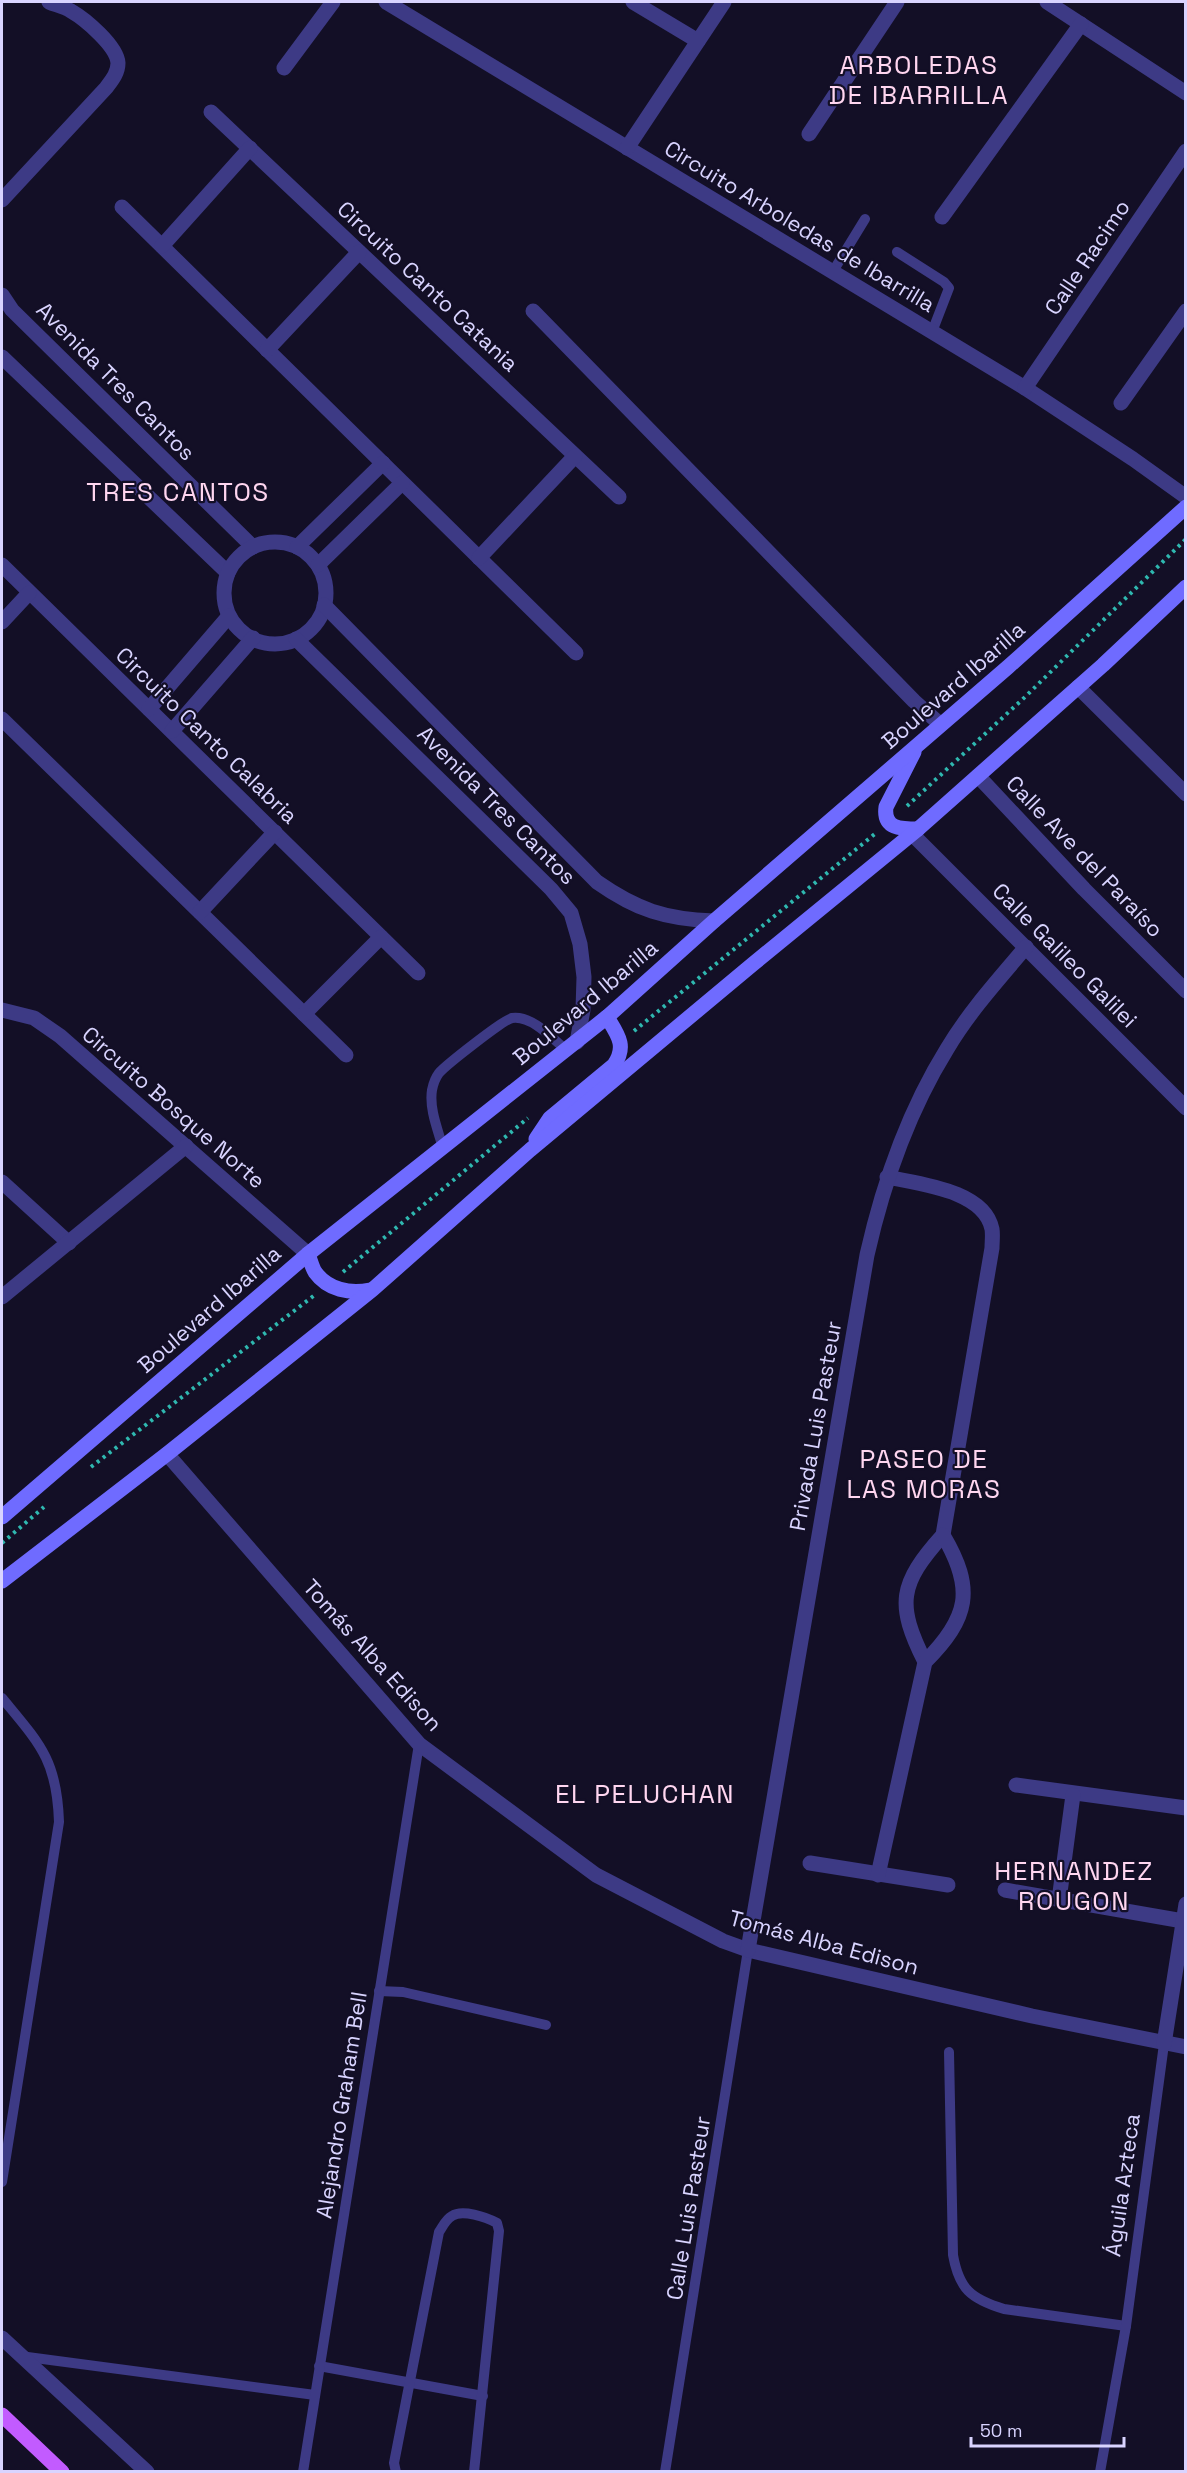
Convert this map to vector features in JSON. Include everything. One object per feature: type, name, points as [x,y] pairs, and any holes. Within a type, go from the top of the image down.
[{"type":"main road","name":"Boulevard Ibarilla","points":[[2,1517],[308,1254],[607,1017],[940,724],[1008,668],[1185,507]]},
{"type":"main road","points":[[2,1581],[167,1454],[372,1290],[530,1150],[915,832],[1183,594]]},
{"type":"main road","points":[[915,832],[894,827],[885,813],[918,744]]},
{"type":"main road","points":[[530,1150],[550,1118],[614,1065],[619,1057],[622,1041],[607,1017]]},
{"type":"main road","points":[[308,1254],[315,1272],[338,1289],[355,1293],[372,1290]]},
{"type":"main road","points":[[2,2415],[62,2472]]},
{"type":"street","points":[[2,200],[115,76],[118,63],[115,52],[105,40],[72,11],[49,2]]},
{"type":"street","points":[[284,68],[333,2]]},
{"type":"street","name":"Circuito Arboledas de Ibarrilla","points":[[386,2],[1025,388],[1133,459],[1185,497]]},
{"type":"street","points":[[633,2],[698,41]]},
{"type":"street","points":[[627,148],[724,2]]},
{"type":"street","points":[[809,134],[897,2]]},
{"type":"street","points":[[1047,2],[1185,93]]},
{"type":"street","points":[[942,217],[1081,24]]},
{"type":"street","name":"Circuito Canto Catania","points":[[211,112],[619,497]]},
{"type":"street","points":[[162,246],[250,148]]},
{"type":"street","name":"Calle Racimo","points":[[1025,388],[1185,151]]},
{"type":"street","points":[[122,207],[576,653]]},
{"type":"street","points":[[267,350],[359,252]]},
{"type":"street","name":"Avenida Tres Cantos","points":[[2,295],[12,310],[253,547]]},
{"type":"street","points":[[1121,403],[1185,310]]},
{"type":"street","points":[[533,311],[914,701],[940,724]]},
{"type":"street","points":[[2,357],[228,573]]},
{"type":"street","points":[[479,558],[575,456]]},
{"type":"street","points":[[297,547],[383,463]]},
{"type":"street","points":[[318,565],[402,483]]},
{"type":"street","points":[[281,542],[297,547],[318,565],[324,578],[326,592],[319,619],[309,631],[297,639],[282,643],[267,643],[243,633],[229,616],[225,602],[224,587],[234,562],[253,547],[267,543],[281,542]]},
{"type":"street","name":"Circuito Canto Calabria","points":[[2,565],[418,973]]},
{"type":"street","points":[[2,622],[29,593]]},
{"type":"street","name":"Avenida Tres Cantos","points":[[324,605],[597,882],[623,900],[652,913],[682,920],[714,921]]},
{"type":"street","points":[[149,709],[229,616]]},
{"type":"street","points":[[172,731],[252,638]]},
{"type":"street","name":"Avenida Tres Cantos","points":[[297,639],[551,889],[571,913],[580,944],[584,977],[583,1010],[572,1046]]},
{"type":"street","points":[[1078,687],[1185,794]]},
{"type":"street","points":[[2,719],[346,1055]]},
{"type":"street","name":"Calle Ave del Paraíso","points":[[978,777],[1185,991]]},
{"type":"street","points":[[201,912],[275,832]]},
{"type":"street","name":"Calle Galileo Galilei","points":[[915,832],[1185,1108]]},
{"type":"street","points":[[304,1014],[381,937]]},
{"type":"street","name":"Privada Luis Pasteur","points":[[748,1950],[867,1255],[877,1208],[920,1099],[946,1050],[977,1005],[1026,947]]},
{"type":"street","name":"Circuito Bosque Norte","points":[[2,1010],[34,1018],[60,1036],[308,1254]]},
{"type":"street","points":[[2,1297],[186,1146]]},
{"type":"street","points":[[888,1177],[956,1193],[972,1201],[984,1212],[992,1229],[992,1248],[943,1535],[920,1563],[906,1597],[908,1624],[925,1662]]},
{"type":"street","points":[[2,1182],[69,1242]]},
{"type":"street","name":"Tomás Alba Edison","points":[[167,1454],[418,1744],[596,1875],[723,1941],[748,1950],[1032,2016],[1185,2047]]},
{"type":"street","points":[[878,1875],[925,1662],[948,1637],[957,1622],[963,1604],[959,1566],[943,1535]]},
{"type":"street","points":[[1016,1785],[1185,1808]]},
{"type":"street","points":[[1059,1900],[1073,1794]]},
{"type":"street","points":[[810,1863],[948,1885]]},
{"type":"street","points":[[1005,1890],[1183,1921]]},
{"type":"street","name":"Águila Azteca","points":[[1164,2044],[1185,1904]]},
{"type":"street","points":[[2,2338],[147,2472]]},
{"type":"lane","points":[[832,273],[865,219]]},
{"type":"lane","points":[[897,252],[944,282],[949,288],[932,332]]},
{"type":"lane","points":[[442,1148],[431,1103],[432,1087],[439,1074],[501,1024],[513,1018],[526,1020],[572,1046]]},
{"type":"lane","points":[[2,1698],[32,1733],[49,1761],[58,1791],[59,1822],[2,2182]]},
{"type":"lane","name":"Alejandro Graham Bell","points":[[303,2472],[418,1744]]},
{"type":"lane","name":"Calle Luis Pasteur","points":[[666,2472],[748,1950]]},
{"type":"lane","points":[[379,1991],[403,1992],[546,2025]]},
{"type":"lane","name":"Águila Azteca","points":[[1100,2472],[1126,2326],[1164,2044]]},
{"type":"lane","points":[[949,2052],[952,2255],[960,2282],[970,2294],[984,2303],[1004,2309],[1126,2326]]},
{"type":"lane","points":[[396,2472],[394,2463],[440,2232],[451,2216],[459,2213],[489,2219],[496,2223],[499,2230],[474,2472]]},
{"type":"lane","points":[[20,2355],[315,2395]]},
{"type":"lane","points":[[319,2366],[483,2396]]},
{"type":"district","name":"ARBOLEDAS DE IBARRILLA","points":[[919,80]]},
{"type":"district","name":"TRES CANTOS","points":[[178,492]]},
{"type":"district","name":"PASEO DE LAS MORAS","points":[[924,1474]]},
{"type":"district","name":"EL PELUCHAN","points":[[645,1794]]},
{"type":"district","name":"HERNANDEZ ROUGON","points":[[1074,1886]]}]
